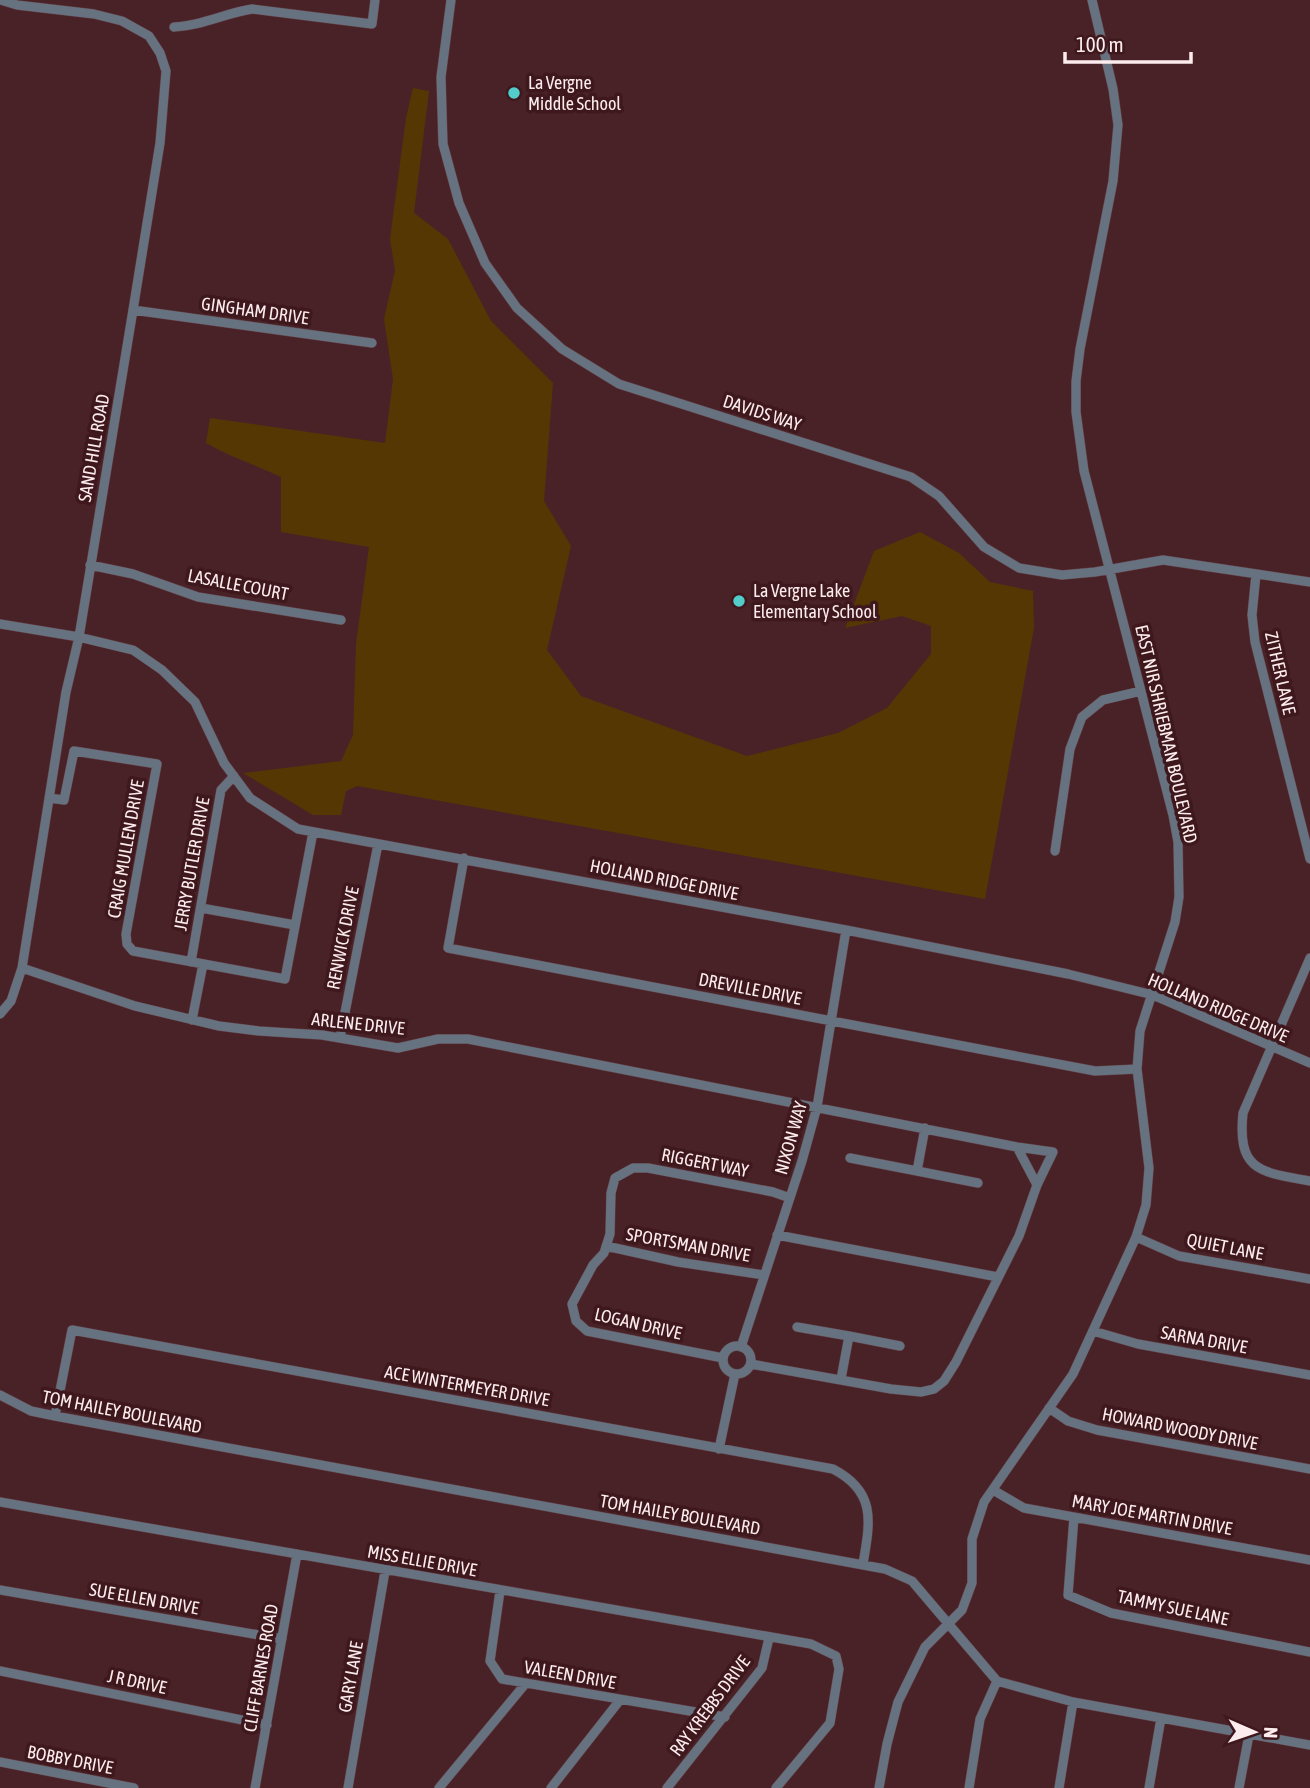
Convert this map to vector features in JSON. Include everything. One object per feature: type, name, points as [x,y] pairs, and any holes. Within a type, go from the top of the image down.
[{"type":"street","name":"SAND HILL ROAD","points":[[0,1014],[11,1001],[22,968],[66,692],[79,637],[160,143],[166,72],[160,53],[149,36],[122,21],[94,14],[17,5],[1,0]]},
{"type":"street","points":[[174,27],[194,26],[237,11],[252,9],[372,24],[375,0]]},
{"type":"street","name":"DAVIDS WAY","points":[[451,0],[441,77],[443,144],[459,203],[485,263],[517,308],[562,349],[619,384],[911,477],[939,496],[984,547],[1019,568],[1062,575],[1163,560],[1310,582]]},
{"type":"street","name":"EAST NIR SHRIEBMAN BOULEVARD","points":[[879,1788],[898,1702],[925,1647],[962,1610],[972,1583],[972,1539],[984,1502],[1073,1374],[1136,1237],[1146,1205],[1149,1168],[1137,1069],[1140,1031],[1175,922],[1180,871],[1173,815],[1084,471],[1076,412],[1080,349],[1113,181],[1118,125],[1113,89],[1092,0]]},
{"type":"street","name":"GINGHAM DRIVE","points":[[133,310],[372,344]]},
{"type":"street","name":"LASALLE COURT","points":[[90,565],[134,574],[198,597],[341,620]]},
{"type":"street","name":"ZITHER LANE","points":[[1256,573],[1252,615],[1255,642],[1310,859]]},
{"type":"street","name":"HOLLAND RIDGE DRIVE","points":[[0,624],[79,637],[133,650],[162,670],[195,702],[224,763],[250,798],[298,829],[464,858],[1068,974],[1153,995],[1310,1063]]},
{"type":"street","points":[[1055,851],[1070,749],[1082,717],[1103,700],[1141,691]]},
{"type":"street","name":"CRAIG MULLEN DRIVE","points":[[49,798],[64,800],[74,751],[157,764],[127,934],[127,944],[133,951],[285,979],[295,925]]},
{"type":"street","name":"JERRY BUTLER DRIVE","points":[[191,962],[221,790],[234,776]]},
{"type":"street","points":[[201,908],[295,925],[313,832]]},
{"type":"street","name":"RENWICK DRIVE","points":[[340,1038],[378,844]]},
{"type":"street","name":"DREVILLE DRIVE","points":[[464,858],[448,948],[1095,1071],[1137,1069]]},
{"type":"street","name":"NIXON WAY","points":[[741,1347],[817,1107],[846,930]]},
{"type":"street","points":[[1310,958],[1243,1113],[1240,1138],[1249,1160],[1267,1173],[1310,1181]]},
{"type":"street","points":[[192,1020],[203,964]]},
{"type":"street","name":"ARLENE DRIVE","points":[[22,968],[123,1002],[192,1020],[398,1048],[438,1039],[468,1039],[1053,1152],[1037,1185]]},
{"type":"street","points":[[917,1171],[925,1128]]},
{"type":"street","points":[[751,1364],[891,1390],[922,1392],[934,1389],[944,1381],[1019,1236],[1037,1185],[1017,1147]]},
{"type":"street","points":[[850,1158],[978,1183]]},
{"type":"street","name":"RIGGERT WAY","points":[[615,1178],[633,1168],[648,1168],[773,1192],[790,1198]]},
{"type":"street","name":"LOGAN DRIVE","points":[[615,1178],[611,1194],[610,1234],[606,1246],[572,1304],[576,1321],[587,1331],[723,1358]]},
{"type":"street","points":[[777,1235],[998,1277]]},
{"type":"street","name":"QUIET LANE","points":[[1136,1237],[1179,1255],[1310,1279]]},
{"type":"street","name":"SPORTSMAN DRIVE","points":[[606,1246],[678,1262],[764,1275]]},
{"type":"street","points":[[797,1327],[900,1346]]},
{"type":"street","name":"ACE WINTERMEYER DRIVE","points":[[55,1416],[72,1330],[719,1448],[833,1469],[849,1478],[863,1494],[868,1509],[869,1529],[863,1564]]},
{"type":"street","name":"SARNA DRIVE","points":[[1093,1331],[1138,1344],[1310,1375]]},
{"type":"street","points":[[841,1379],[849,1336]]},
{"type":"street","points":[[741,1347],[750,1355],[751,1364],[746,1371],[735,1374],[725,1368],[723,1358],[730,1348],[741,1347]]},
{"type":"street","points":[[719,1448],[735,1374]]},
{"type":"street","name":"TOM HAILEY BOULEVARD","points":[[0,1395],[31,1412],[885,1569],[912,1581],[997,1681]]},
{"type":"street","name":"HOWARD WOODY DRIVE","points":[[1049,1408],[1068,1421],[1097,1430],[1310,1469]]},
{"type":"street","name":"MARY JOE MARTIN DRIVE","points":[[993,1490],[1024,1508],[1310,1560]]},
{"type":"street","name":"MISS ELLIE DRIVE","points":[[0,1502],[811,1644],[836,1656],[839,1669],[830,1723],[776,1788]]},
{"type":"street","name":"TAMMY SUE LANE","points":[[1074,1517],[1068,1595],[1111,1613],[1310,1651]]},
{"type":"street","name":"CLIFF BARNES ROAD","points":[[256,1788],[297,1554]]},
{"type":"street","name":"GARY LANE","points":[[348,1788],[385,1571]]},
{"type":"street","name":"SUE ELLEN DRIVE","points":[[0,1590],[282,1639]]},
{"type":"street","name":"VALEEN DRIVE","points":[[500,1591],[490,1661],[502,1679],[724,1717]]},
{"type":"street","name":"RAY KREBBS DRIVE","points":[[667,1788],[762,1668],[769,1638]]},
{"type":"street","name":"J R DRIVE","points":[[0,1671],[267,1725]]},
{"type":"street","points":[[969,1788],[980,1718],[997,1681],[1073,1702],[1310,1745]]},
{"type":"street","points":[[439,1788],[526,1684]]},
{"type":"street","points":[[551,1788],[620,1700]]},
{"type":"street","points":[[1059,1788],[1073,1702]]},
{"type":"street","points":[[1149,1788],[1161,1718]]},
{"type":"street","points":[[1240,1788],[1249,1735]]},
{"type":"street","name":"BOBBY DRIVE","points":[[0,1762],[134,1788]]},
{"type":"shaded area","points":[[413,88],[429,91],[414,213],[448,239],[491,321],[553,383],[544,501],[571,546],[547,650],[581,696],[747,756],[838,733],[887,708],[931,654],[931,626],[902,616],[845,628],[874,551],[920,532],[959,553],[990,582],[1033,591],[1034,628],[985,899],[357,786],[346,791],[341,815],[313,815],[243,773],[341,761],[353,735],[356,644],[369,547],[281,532],[281,477],[206,443],[210,418],[385,443],[393,379],[384,319],[395,270],[390,239],[406,118]]},
{"type":"place","name":"La Vergne Middle School","points":[[514,93]]},
{"type":"place","name":"La Vergne Lake Elementary School","points":[[739,601]]}]
